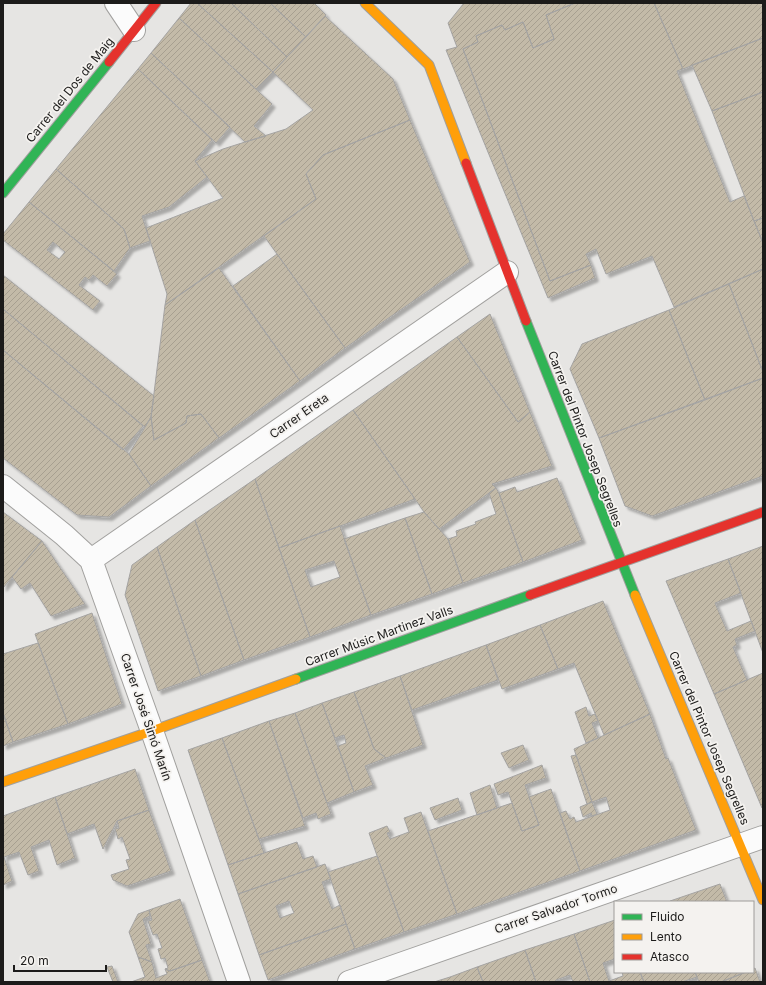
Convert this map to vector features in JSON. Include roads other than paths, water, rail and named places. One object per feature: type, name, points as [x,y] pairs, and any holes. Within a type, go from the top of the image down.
[{"type":"street","points":[[116,3],[134,30]]},
{"type":"street","name":"Carrer del Dos de Maig","points":[[3,192],[156,3]]},
{"type":"street","name":"Carrer del Pintor Josep Segrelles","points":[[365,3],[429,65],[507,272],[621,562],[763,900]]},
{"type":"street","name":"Carrer Ereta","points":[[91,560],[507,272]]},
{"type":"street","name":"Carrer José Simó Marín","points":[[3,486],[64,535],[91,560],[152,730],[239,982]]},
{"type":"street","name":"Carrer Músic Martinez Valls","points":[[3,782],[763,512]]},
{"type":"street","name":"Carrer Salvador Tormo","points":[[349,982],[763,837]]}]
